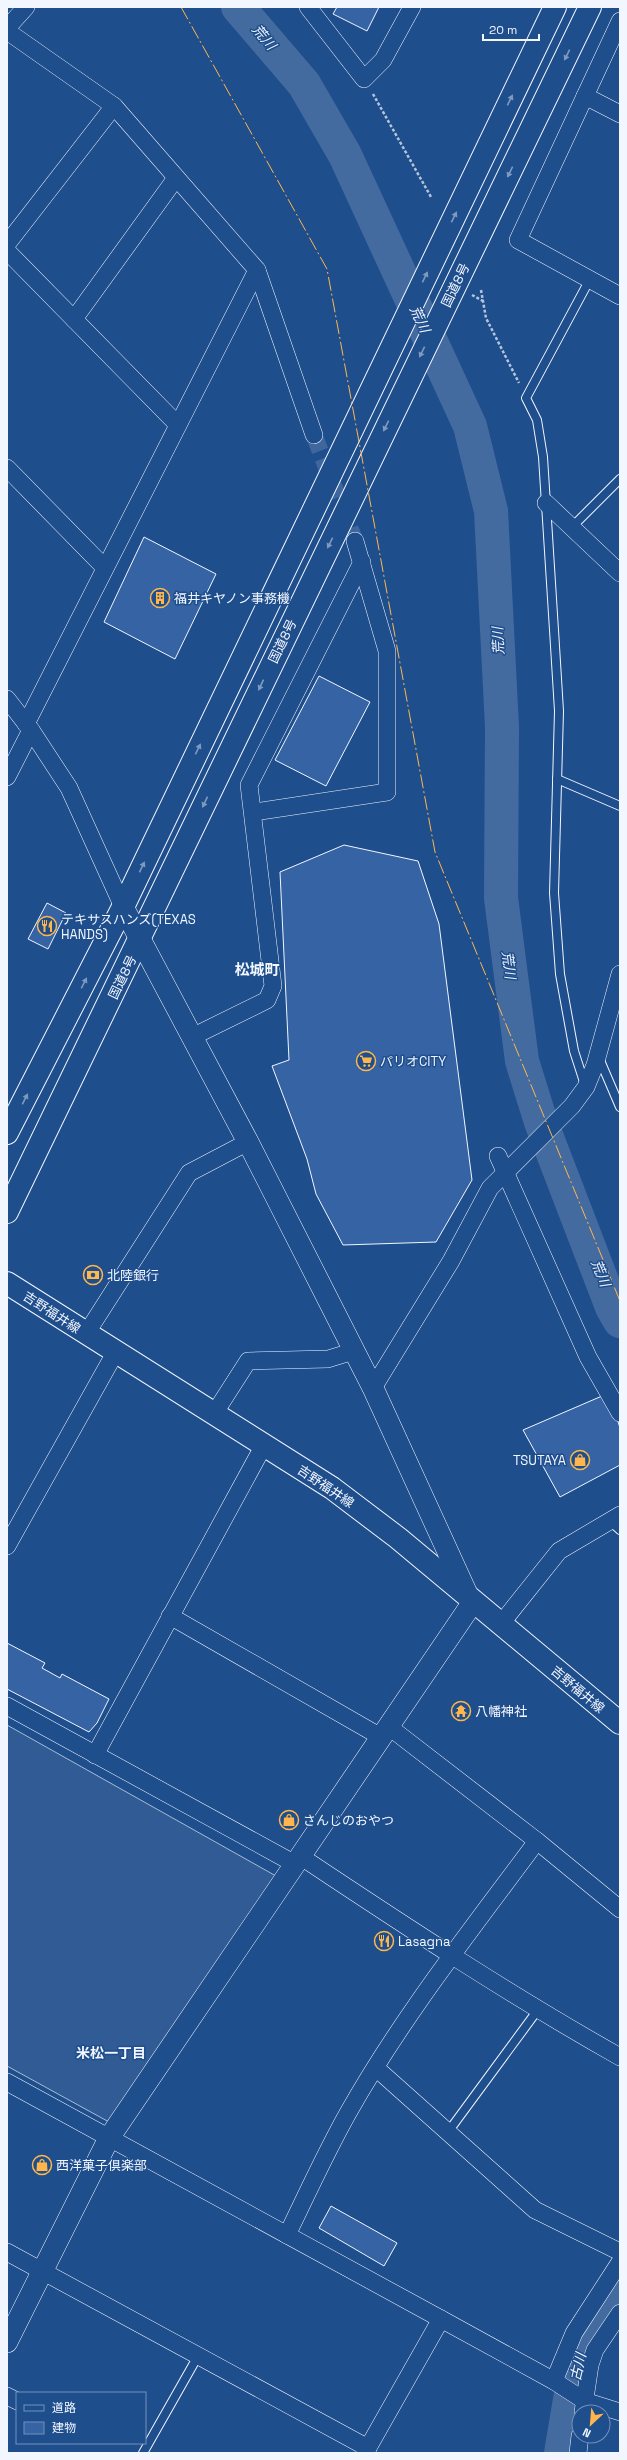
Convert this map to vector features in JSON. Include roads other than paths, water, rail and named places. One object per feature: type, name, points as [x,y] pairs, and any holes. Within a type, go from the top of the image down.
[{"type":"main road","points":[[7,1133],[123,907],[555,7]]},
{"type":"main road","name":"国道8号","points":[[7,1212],[140,940],[404,390],[465,287],[590,7]]},
{"type":"main road","name":"吉野福井線","points":[[7,1283],[115,1353],[332,1488],[398,1538],[500,1625],[620,1723]]},
{"type":"street","points":[[26,7],[7,29],[114,106],[257,270],[314,435]]},
{"type":"street","points":[[308,7],[364,79],[383,60],[412,7]]},
{"type":"street","points":[[620,22],[518,240],[620,296]]},
{"type":"street","points":[[585,96],[620,114]]},
{"type":"street","points":[[7,244],[114,106]]},
{"type":"street","points":[[74,319],[176,178]]},
{"type":"street","points":[[7,252],[178,425]]},
{"type":"street","points":[[7,777],[28,727],[105,568],[257,270]]},
{"type":"street","points":[[7,468],[105,568]]},
{"type":"street","points":[[546,503],[620,573]]},
{"type":"street","points":[[254,812],[388,792],[387,651],[355,541]]},
{"type":"street","points":[[192,1037],[267,1000],[273,986],[254,812],[249,785],[362,562]]},
{"type":"street","points":[[7,699],[28,727],[69,788],[123,907],[248,1142],[373,1388],[471,1600],[385,1732],[109,2138],[7,2342]]},
{"type":"street","points":[[373,1388],[451,1261],[490,1188],[509,1171],[572,1106],[586,1087],[598,1055],[620,974]]},
{"type":"street","points":[[86,1334],[189,1173],[248,1142]]},
{"type":"street","points":[[498,1156],[509,1171],[588,1357],[620,1413]]},
{"type":"street","points":[[214,1414],[248,1361],[328,1359],[354,1351]]},
{"type":"street","points":[[7,1546],[115,1353]]},
{"type":"street","points":[[95,1755],[264,1445]]},
{"type":"street","points":[[500,1625],[559,1552],[616,1522]]},
{"type":"street","points":[[170,1616],[385,1732],[538,1841],[620,1908]]},
{"type":"street","points":[[7,1706],[95,1755],[298,1860],[537,2011],[620,2057]]},
{"type":"street","points":[[287,2235],[348,2113],[376,2068],[451,1957],[538,1841]]},
{"type":"street","points":[[376,2068],[535,2210],[620,2252]]},
{"type":"street","points":[[7,2082],[554,2381],[581,2404]]},
{"type":"street","points":[[7,2252],[366,2450],[441,2319]]},
{"type":"street","points":[[554,2381],[574,2333],[620,2262]]},
{"type":"street","points":[[584,2404],[590,2364],[595,2350],[620,2313]]},
{"type":"street","points":[[7,2396],[16,2400]]},
{"type":"lane","points":[[586,1087],[574,1050],[560,974],[554,893],[559,711],[543,457],[537,420],[526,398],[590,279]]},
{"type":"lane","points":[[572,527],[620,479]]},
{"type":"lane","points":[[557,779],[620,806]]},
{"type":"lane","points":[[598,1055],[620,1107]]},
{"type":"lane","points":[[448,2132],[537,2011]]},
{"type":"lane","points":[[144,2453],[198,2356]]},
{"type":"waterway","name":"荒川","points":[[238,7],[304,84],[345,155],[470,426],[491,511],[502,727],[501,898],[522,1061],[541,1122],[612,1307],[620,1321]]},
{"type":"waterway","name":"古川","points":[[561,2453],[575,2370],[581,2350],[620,2290]]},
{"type":"tunnel","points":[[314,435],[355,541]]},
{"type":"place","name":"福井キヤノン事務機","points":[[160,598]]},
{"type":"place","name":"テキサスハンズ(TEXAS HANDS)","points":[[47,926]]},
{"type":"place","name":"パリオCITY","points":[[366,1061]]},
{"type":"place","name":"北陸銀行","points":[[93,1275]]},
{"type":"place","name":"TSUTAYA","points":[[580,1460]]},
{"type":"place","name":"八幡神社","points":[[461,1711]]},
{"type":"place","name":"さんじのおやつ","points":[[289,1820]]},
{"type":"place","name":"Lasagna","points":[[384,1941]]},
{"type":"place","name":"西洋菓子倶楽部","points":[[42,2165]]},
{"type":"district","name":"松城町","points":[[257,970]]},
{"type":"district","name":"米松一丁目","points":[[111,2053]]}]
